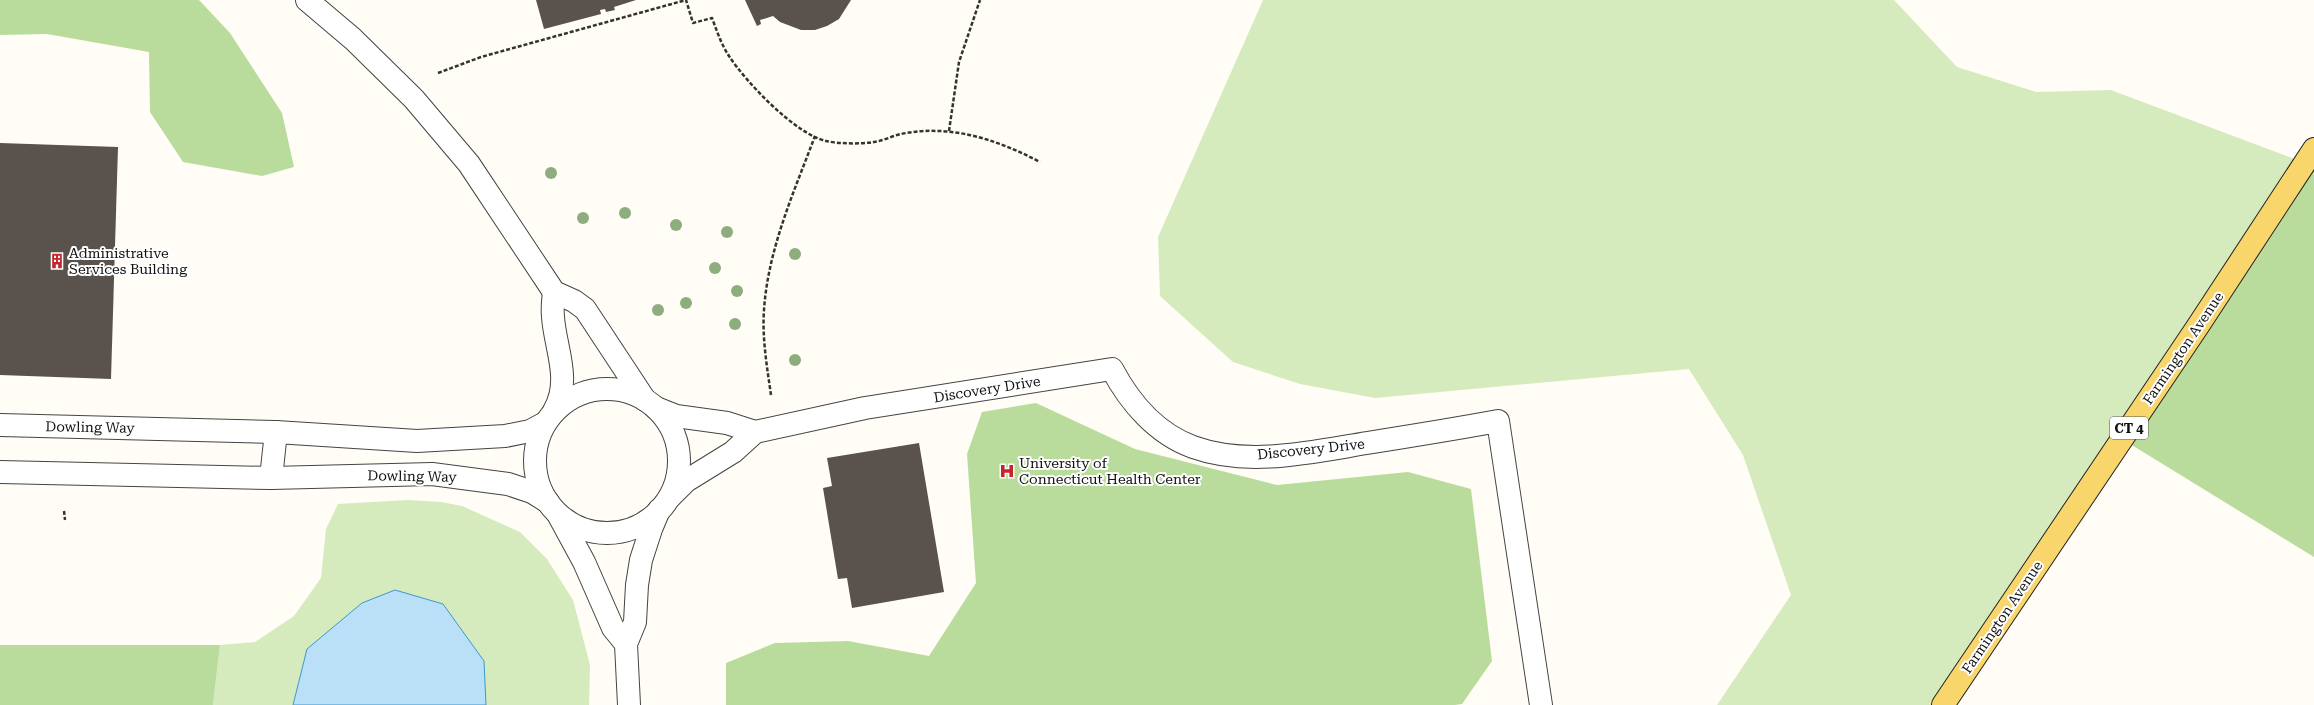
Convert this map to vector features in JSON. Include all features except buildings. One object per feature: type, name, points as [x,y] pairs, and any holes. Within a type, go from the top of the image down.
[{"type":"main road","name":"Farmington Avenue","points":[[1943,705],[2190,338],[2314,149]]},
{"type":"street","points":[[307,0],[384,67],[445,134],[493,198],[554,292],[574,301],[585,309],[651,404],[666,419],[677,445],[678,473],[664,505],[651,529],[641,560],[637,585],[635,622],[626,644],[630,705]]},
{"type":"street","points":[[554,292],[553,318],[560,350],[562,377],[560,398],[536,448],[535,463],[541,490],[584,562],[613,628],[626,644]]},
{"type":"street","name":"Discovery Drive","points":[[755,432],[844,412],[1112,369],[1134,402],[1161,429],[1194,447],[1236,456],[1287,454],[1498,421],[1541,705]]},
{"type":"street","points":[[550,417],[565,402],[591,391],[619,390],[676,416],[727,423],[755,432],[734,452],[686,481],[664,505],[636,527],[609,533],[581,528],[552,508]]},
{"type":"street","name":"Dowling Way","points":[[0,425],[276,432],[372,439],[465,440],[520,434],[539,427],[550,417]]},
{"type":"street","points":[[271,478],[276,432]]},
{"type":"street","name":"Dowling Way","points":[[0,472],[271,478],[432,474],[508,484],[532,492],[552,508]]},
{"type":"path","points":[[438,73],[481,57],[686,0],[693,23],[712,18],[720,41],[730,58],[752,83],[790,121],[825,141],[850,143],[874,142],[901,134],[949,131],[985,137],[1040,162]]},
{"type":"path","points":[[949,131],[959,62],[980,0]]},
{"type":"path","points":[[771,395],[766,358],[764,311],[770,266],[787,210],[815,136]]},
{"type":"path","points":[[64,511],[64,520]]},
{"type":"green space","points":[[0,0],[199,0],[230,33],[282,113],[294,167],[262,176],[183,162],[150,112],[149,52],[47,34],[0,35]]},
{"type":"green space","points":[[1263,0],[1894,0],[1957,67],[2036,92],[2111,90],[2305,163],[1943,705],[1717,705],[1791,595],[1743,455],[1689,369],[1375,398],[1300,384],[1233,362],[1160,296],[1158,237]]},
{"type":"green space","points":[[2314,149],[2314,557],[2122,439]]},
{"type":"green space","points":[[1036,403],[1135,449],[1277,485],[1408,472],[1471,489],[1492,661],[1462,704],[1455,705],[726,705],[726,663],[775,643],[848,641],[929,656],[976,583],[967,454],[982,412]]},
{"type":"green space","points":[[407,500],[441,502],[462,506],[520,532],[547,559],[573,600],[590,665],[589,705],[213,705],[220,645],[255,642],[294,616],[321,578],[326,529],[338,504]]},
{"type":"green space","points":[[0,645],[220,645],[213,705],[0,705]]},
{"type":"water","points":[[395,590],[443,604],[484,661],[486,705],[293,705],[307,649],[362,603]]},
{"type":"place","name":"Administrative Services Building","points":[[57,261]]},
{"type":"place","name":"University of Connecticut Health Center","points":[[1007,471]]}]
